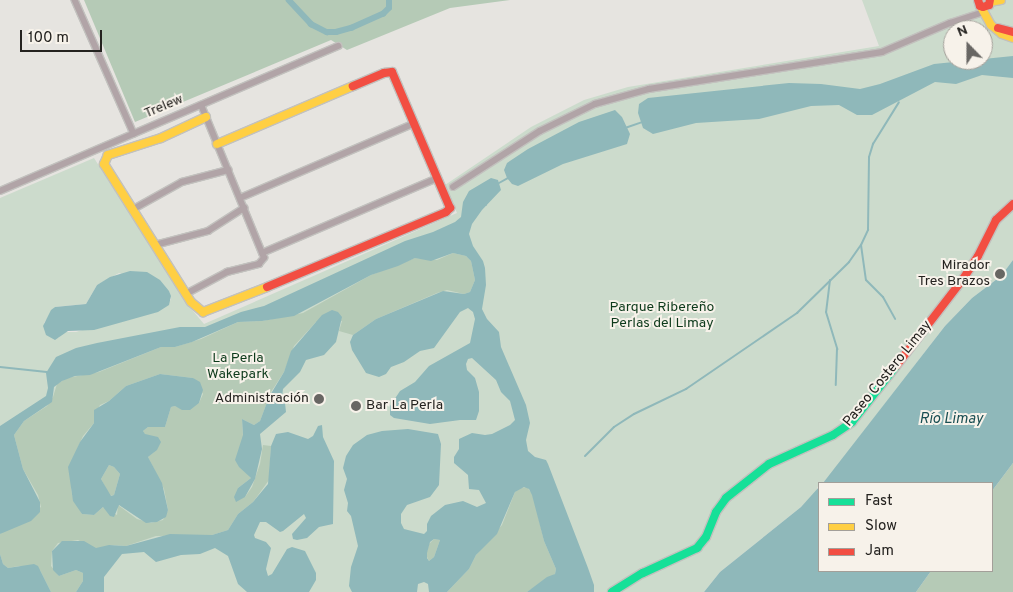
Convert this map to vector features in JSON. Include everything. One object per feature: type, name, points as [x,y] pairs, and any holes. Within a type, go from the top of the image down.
[{"type":"street","points":[[75,0],[134,134]]},
{"type":"street","points":[[453,187],[540,131],[595,104],[649,89],[882,52],[950,23],[981,6],[987,6],[990,1],[1001,0]]},
{"type":"street","points":[[981,6],[988,20]]},
{"type":"street","points":[[993,26],[1013,32]]},
{"type":"street","points":[[993,27],[1002,34],[1013,38]]},
{"type":"street","name":"Trelew","points":[[0,191],[338,46]]},
{"type":"street","points":[[206,117],[161,138],[106,156],[104,164],[186,294],[199,310],[210,311],[448,211],[449,204],[395,76],[390,72],[217,144]]},
{"type":"street","points":[[186,294],[227,272],[259,264],[263,261],[262,252],[201,105]]},
{"type":"street","points":[[240,198],[415,123]]},
{"type":"street","points":[[132,210],[160,196],[178,183],[228,170]]},
{"type":"street","points":[[262,252],[438,178]]},
{"type":"street","name":"Paseo Costero Limay","points":[[612,592],[643,573],[697,548],[706,538],[716,512],[726,498],[769,464],[833,436],[852,422],[875,391],[910,351],[963,279],[978,256],[996,220],[1013,204]]},
{"type":"street","points":[[155,245],[208,231],[244,208]]},
{"type":"green space","points":[[84,0],[510,0],[450,8],[347,50],[331,40],[135,122]]},
{"type":"green space","name":"Parque Ribereño Perlas del Limay","points":[[862,0],[1013,0],[1013,260],[1001,276],[972,298],[945,326],[830,475],[824,482],[818,482],[816,492],[801,507],[720,572],[704,592],[0,592],[0,198],[94,158],[188,305],[204,324],[457,213],[445,185],[531,127],[584,100],[628,87],[879,46]],"holes":[[[119,273],[169,291],[171,300],[76,332],[64,332],[58,338],[44,323],[55,307],[86,304],[97,285]]]},
{"type":"green space","name":"La Perla Wakepark","points":[[453,253],[466,256],[471,261],[475,280],[470,292],[464,294],[447,290],[437,293],[376,319],[353,335],[339,331],[342,321],[316,322],[294,346],[284,372],[271,392],[260,421],[254,425],[242,419],[245,471],[251,478],[238,488],[245,497],[252,487],[260,464],[263,445],[271,446],[269,480],[253,502],[238,514],[228,530],[212,535],[156,536],[126,546],[113,545],[96,549],[78,540],[58,543],[52,551],[51,566],[59,576],[76,570],[83,573],[83,581],[76,592],[51,592],[40,570],[19,566],[8,568],[3,564],[0,554],[0,534],[41,507],[38,495],[23,469],[14,435],[24,421],[47,406],[53,397],[57,384],[67,378],[99,372],[161,347],[175,347],[201,339],[238,322],[262,321],[303,313],[371,275],[415,258],[437,260]],"holes":[[[160,374],[193,378],[203,394],[199,403],[180,408],[171,407],[165,427],[148,427],[143,431],[154,452],[148,457],[164,489],[168,510],[163,520],[151,523],[137,519],[118,505],[117,515],[103,507],[94,515],[82,514],[72,495],[71,485],[75,454],[83,436],[94,423],[94,416],[100,405],[109,401],[126,386]]]},
{"type":"green space","points":[[1013,463],[1013,592],[916,592],[930,572],[993,572],[993,490]]},
{"type":"green space","points":[[109,465],[114,467],[120,474],[114,495],[110,496],[101,479]]},
{"type":"green space","points":[[527,487],[533,495],[544,541],[556,569],[555,574],[527,592],[447,592],[469,569],[476,555],[502,525],[515,492],[520,488]]},
{"type":"green space","points":[[434,539],[440,540],[434,557],[429,561],[426,555],[429,544]]},
{"type":"water","points":[[1013,56],[1013,78],[982,75],[956,84],[935,82],[872,115],[857,115],[839,105],[811,106],[759,119],[696,123],[653,134],[643,128],[638,113],[639,104],[648,98],[789,83],[821,84],[860,89],[880,84],[934,64],[943,63],[943,70],[993,70],[993,58]]},
{"type":"water","points":[[615,110],[622,117],[630,134],[627,144],[563,164],[518,186],[512,184],[507,178],[504,170],[507,163],[528,149],[579,122]]},
{"type":"water","points":[[491,178],[498,180],[501,190],[482,210],[472,224],[469,234],[485,268],[486,285],[482,309],[487,319],[499,332],[501,347],[526,405],[530,423],[526,440],[528,451],[535,457],[546,460],[548,464],[588,568],[594,585],[594,592],[527,592],[547,577],[555,574],[556,569],[544,541],[532,495],[529,489],[524,487],[515,492],[497,534],[476,555],[469,569],[447,592],[429,592],[428,584],[424,582],[418,584],[417,592],[352,592],[349,586],[351,567],[358,546],[351,516],[347,511],[348,503],[344,490],[347,479],[343,468],[346,456],[353,445],[367,435],[382,431],[408,429],[438,434],[441,444],[439,485],[430,497],[407,505],[401,514],[401,523],[404,529],[424,534],[427,531],[427,524],[431,516],[445,505],[463,501],[477,507],[486,503],[479,490],[469,489],[468,475],[454,463],[454,457],[459,449],[459,439],[472,433],[492,434],[510,425],[515,420],[510,401],[501,392],[496,380],[472,358],[468,359],[466,364],[467,370],[475,378],[479,392],[479,411],[476,420],[430,424],[394,418],[390,415],[390,406],[400,391],[415,382],[429,366],[470,343],[475,319],[473,312],[468,308],[460,312],[434,348],[420,351],[404,362],[391,367],[386,374],[379,377],[366,373],[352,350],[350,342],[353,335],[376,319],[443,291],[464,294],[470,292],[475,280],[471,261],[466,256],[453,253],[431,261],[415,258],[371,275],[294,316],[262,321],[238,322],[192,342],[175,347],[161,347],[90,375],[75,376],[62,381],[54,387],[52,402],[24,421],[14,435],[23,469],[40,502],[40,512],[31,521],[0,534],[0,426],[46,396],[48,388],[46,373],[56,357],[76,348],[97,343],[180,327],[205,327],[241,312],[264,306],[405,241],[433,232],[455,222],[461,217],[463,202],[469,191]],"holes":[[[434,539],[440,540],[434,557],[429,561],[427,553],[430,542]]]},
{"type":"water","name":"Río Limay","points":[[1013,260],[1013,463],[993,490],[993,482],[824,482],[945,326],[972,298],[1001,276]]},
{"type":"water","points":[[130,271],[147,272],[160,280],[171,296],[169,305],[158,312],[94,330],[68,331],[55,340],[46,335],[43,326],[51,310],[55,307],[86,304],[97,285],[110,277]]},
{"type":"water","points":[[332,310],[338,312],[342,317],[336,342],[324,355],[306,360],[300,372],[283,389],[282,397],[286,412],[260,434],[262,449],[255,479],[245,497],[236,502],[234,497],[238,488],[251,478],[239,467],[235,460],[243,435],[242,419],[254,425],[260,421],[269,397],[284,372],[291,351],[322,315]]},
{"type":"water","points":[[160,374],[193,378],[200,382],[203,390],[199,403],[190,410],[182,410],[175,406],[171,407],[165,427],[148,427],[143,431],[145,434],[158,437],[161,442],[157,450],[148,457],[162,483],[168,510],[166,517],[157,522],[146,523],[119,505],[114,517],[110,516],[103,507],[94,515],[82,514],[73,501],[68,467],[80,442],[94,423],[94,410],[109,401],[126,386]],"holes":[[[109,465],[114,467],[120,474],[114,495],[111,496],[101,479]]]},
{"type":"water","points":[[322,425],[323,437],[334,461],[333,524],[319,527],[307,538],[293,539],[292,534],[306,518],[304,514],[280,532],[266,522],[260,522],[254,535],[255,538],[266,542],[271,548],[266,569],[268,576],[272,574],[287,549],[292,547],[305,551],[316,573],[316,580],[309,592],[247,592],[238,584],[228,556],[215,548],[200,554],[181,555],[156,562],[144,552],[122,554],[104,577],[104,592],[76,592],[83,581],[83,573],[76,570],[59,576],[53,570],[52,551],[62,541],[84,541],[96,548],[109,545],[126,546],[170,534],[212,535],[228,530],[238,514],[253,502],[268,484],[271,446],[276,434],[288,432],[308,439],[313,436],[318,426]]},
{"type":"water","points":[[818,488],[818,572],[930,572],[916,592],[704,592],[720,572],[801,507]]},
{"type":"water","points":[[0,554],[3,564],[8,568],[34,564],[38,566],[51,592],[0,592]]},
{"type":"waterway","points":[[289,0],[311,24],[327,32],[351,28],[383,14],[389,8],[389,0]]},
{"type":"waterway","points":[[585,456],[614,427],[634,414],[686,389],[797,313],[849,262],[861,245],[868,230],[869,157],[873,144],[899,102]]},
{"type":"waterway","points":[[625,128],[642,122]]},
{"type":"waterway","points":[[499,183],[508,178]]},
{"type":"waterway","points":[[861,245],[866,280],[883,297],[895,319]]},
{"type":"waterway","points":[[830,280],[826,312],[837,349],[836,385]]},
{"type":"waterway","points":[[0,367],[47,372]]},
{"type":"traffic: fast","points":[[612,592],[643,573],[697,548],[706,537],[716,512],[726,498],[769,464],[833,435],[852,422],[896,366]]},
{"type":"traffic: slow","points":[[990,2],[1001,0]]},
{"type":"traffic: slow","points":[[981,7],[991,25],[1002,34],[1013,38]]},
{"type":"traffic: slow","points":[[217,144],[353,86]]},
{"type":"traffic: slow","points":[[206,117],[161,138],[108,155],[104,164],[191,302],[203,312],[267,287]]},
{"type":"traffic: jam","points":[[978,0],[980,6],[983,7],[989,5],[990,0]]},
{"type":"traffic: jam","points":[[998,28],[1013,32]]},
{"type":"traffic: jam","points":[[267,287],[446,212],[450,208],[392,72],[384,73],[353,86]]},
{"type":"traffic: jam","points":[[896,366],[963,279],[978,256],[996,220],[1013,204]]},
{"type":"place","name":"Mirador Tres Brazos","points":[[1000,274]]},
{"type":"place","name":"Administración","points":[[319,399]]},
{"type":"place","name":"Bar La Perla","points":[[356,406]]}]
